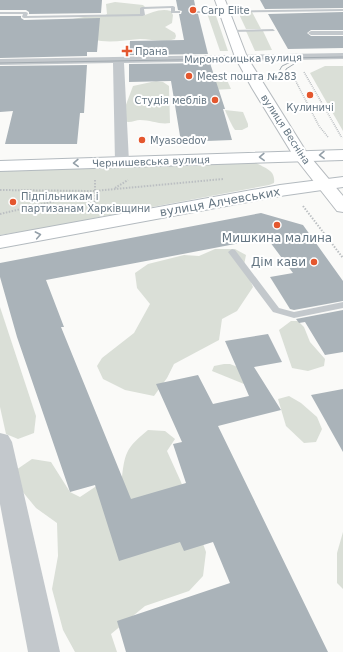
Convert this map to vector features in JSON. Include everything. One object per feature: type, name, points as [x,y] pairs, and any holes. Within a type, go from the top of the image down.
[{"type":"street","name":"вулиця Весніна","points":[[220,0],[242,58],[301,155],[343,207]]},
{"type":"street","name":"Мироносицька вулиця","points":[[0,62],[343,56]]},
{"type":"street","points":[[118,60],[122,162]]},
{"type":"street","name":"Чернишевська вулиця","points":[[0,166],[301,155],[343,155]]},
{"type":"street","name":"вулиця Алчевських","points":[[0,242],[97,223],[323,184],[343,182]]},
{"type":"street","points":[[0,442],[7,510],[44,652]]},
{"type":"lane","points":[[0,13],[26,13],[24,17],[143,15],[142,8],[173,7],[174,12],[178,12]]},
{"type":"lane","points":[[197,12],[343,10]]},
{"type":"lane","points":[[231,31],[273,30]]},
{"type":"lane","points":[[311,33],[343,33]]},
{"type":"lane","points":[[232,252],[276,310],[294,315],[343,305]]},
{"type":"path","points":[[304,69],[303,70],[343,140]]},
{"type":"path","points":[[290,72],[319,126],[331,142]]},
{"type":"path","points":[[96,176],[94,191],[97,223]]},
{"type":"path","points":[[0,190],[94,191],[230,178]]},
{"type":"path","points":[[0,214],[94,191]]},
{"type":"path","points":[[299,202],[343,258]]},
{"type":"shaded area","points":[[115,2],[143,5],[145,7],[140,15],[142,16],[160,10],[171,11],[173,15],[172,23],[165,27],[175,33],[175,39],[166,41],[140,39],[104,41],[0,32],[84,17],[104,16],[107,14],[106,4]]},
{"type":"shaded area","points":[[238,12],[252,12],[261,29],[246,29]]},
{"type":"shaded area","points":[[207,13],[215,13],[228,51],[220,51]]},
{"type":"shaded area","points":[[246,31],[263,31],[272,50],[255,51]]},
{"type":"shaded area","points":[[325,66],[343,66],[343,131],[310,73]]},
{"type":"shaded area","points":[[219,74],[227,80],[231,89],[212,90],[209,75]]},
{"type":"shaded area","points":[[156,81],[163,82],[169,86],[170,123],[140,120],[130,122],[124,121],[124,110],[133,86]]},
{"type":"shaded area","points":[[225,110],[243,112],[248,127],[242,130],[235,130]]},
{"type":"shaded area","points":[[255,162],[271,172],[274,178],[274,183],[59,226],[0,235],[0,168]]},
{"type":"shaded area","points":[[215,249],[235,249],[246,255],[244,265],[253,287],[237,311],[222,319],[219,340],[174,364],[167,378],[154,396],[125,390],[103,379],[97,366],[102,358],[134,333],[150,304],[137,288],[135,273],[148,264],[184,255],[199,256]]},
{"type":"shaded area","points":[[0,307],[36,416],[34,433],[18,439],[6,434],[0,407]]},
{"type":"shaded area","points":[[291,321],[298,321],[304,327],[310,342],[325,359],[324,366],[308,371],[292,368],[279,330]]},
{"type":"shaded area","points":[[230,364],[248,371],[244,384],[212,371],[214,366]]},
{"type":"shaded area","points":[[289,396],[301,403],[317,417],[322,429],[316,442],[304,443],[286,426],[278,399]]},
{"type":"shaded area","points":[[148,430],[165,431],[175,439],[167,451],[181,482],[206,552],[203,576],[189,591],[145,606],[111,634],[117,652],[75,652],[63,630],[52,589],[58,556],[57,523],[36,508],[22,491],[16,470],[32,459],[51,462],[70,492],[80,497],[101,483],[122,477],[126,455],[132,445]]},
{"type":"shaded area","points":[[343,532],[343,589],[337,583],[337,553]]},
{"type":"building","points":[[0,0],[102,0],[101,13],[29,14],[26,10],[0,10]]},
{"type":"building","points":[[176,0],[194,0],[196,10],[194,13],[198,14],[208,54],[129,55],[130,41],[184,40],[179,14],[181,14],[182,11],[178,10]]},
{"type":"building","points":[[260,0],[343,0],[343,8],[265,9]]},
{"type":"building","points":[[343,12],[343,30],[311,30],[307,33],[311,36],[343,36],[343,48],[288,49],[268,14]]},
{"type":"building","points":[[0,16],[21,16],[24,20],[100,18],[97,52],[87,52],[87,56],[0,58]]},
{"type":"building","points":[[210,63],[225,109],[223,109],[232,140],[181,142],[171,81],[129,82],[129,64]]},
{"type":"building","points":[[87,65],[84,113],[80,113],[77,144],[5,144],[13,111],[0,112],[0,66]]},
{"type":"building","points":[[261,213],[303,225],[343,281],[343,301],[294,310],[290,309],[270,277],[293,273],[267,238],[46,280],[64,327],[61,327],[131,499],[186,483],[173,444],[182,442],[156,384],[198,375],[213,404],[249,396],[225,341],[268,334],[282,362],[254,367],[281,410],[218,426],[328,652],[126,652],[117,621],[230,583],[213,542],[184,551],[180,542],[119,561],[95,485],[70,492],[17,337],[0,277],[0,263]]},
{"type":"building","points":[[343,310],[343,352],[325,355],[305,322],[299,323],[296,319]]},
{"type":"building","points":[[343,389],[343,452],[311,395]]},
{"type":"tram line","points":[[0,63],[343,57]]},
{"type":"tram line","points":[[278,73],[282,66],[295,60]]},
{"type":"tram line","points":[[285,77],[286,69],[294,64]]},
{"type":"place","name":"Carp Elite","points":[[193,10]]},
{"type":"place","name":"Прана","points":[[127,51]]},
{"type":"place","name":"Meest пошта №283","points":[[189,76]]},
{"type":"place","name":"Кулиничі","points":[[310,95]]},
{"type":"place","name":"Студія меблів","points":[[215,100]]},
{"type":"place","name":"Myasoedov","points":[[142,140]]},
{"type":"place","name":"Підпільникам і партизанам Харківщини","points":[[13,202]]},
{"type":"place","name":"Мишкина малина","points":[[277,225]]},
{"type":"place","name":"Дім кави","points":[[314,262]]}]
